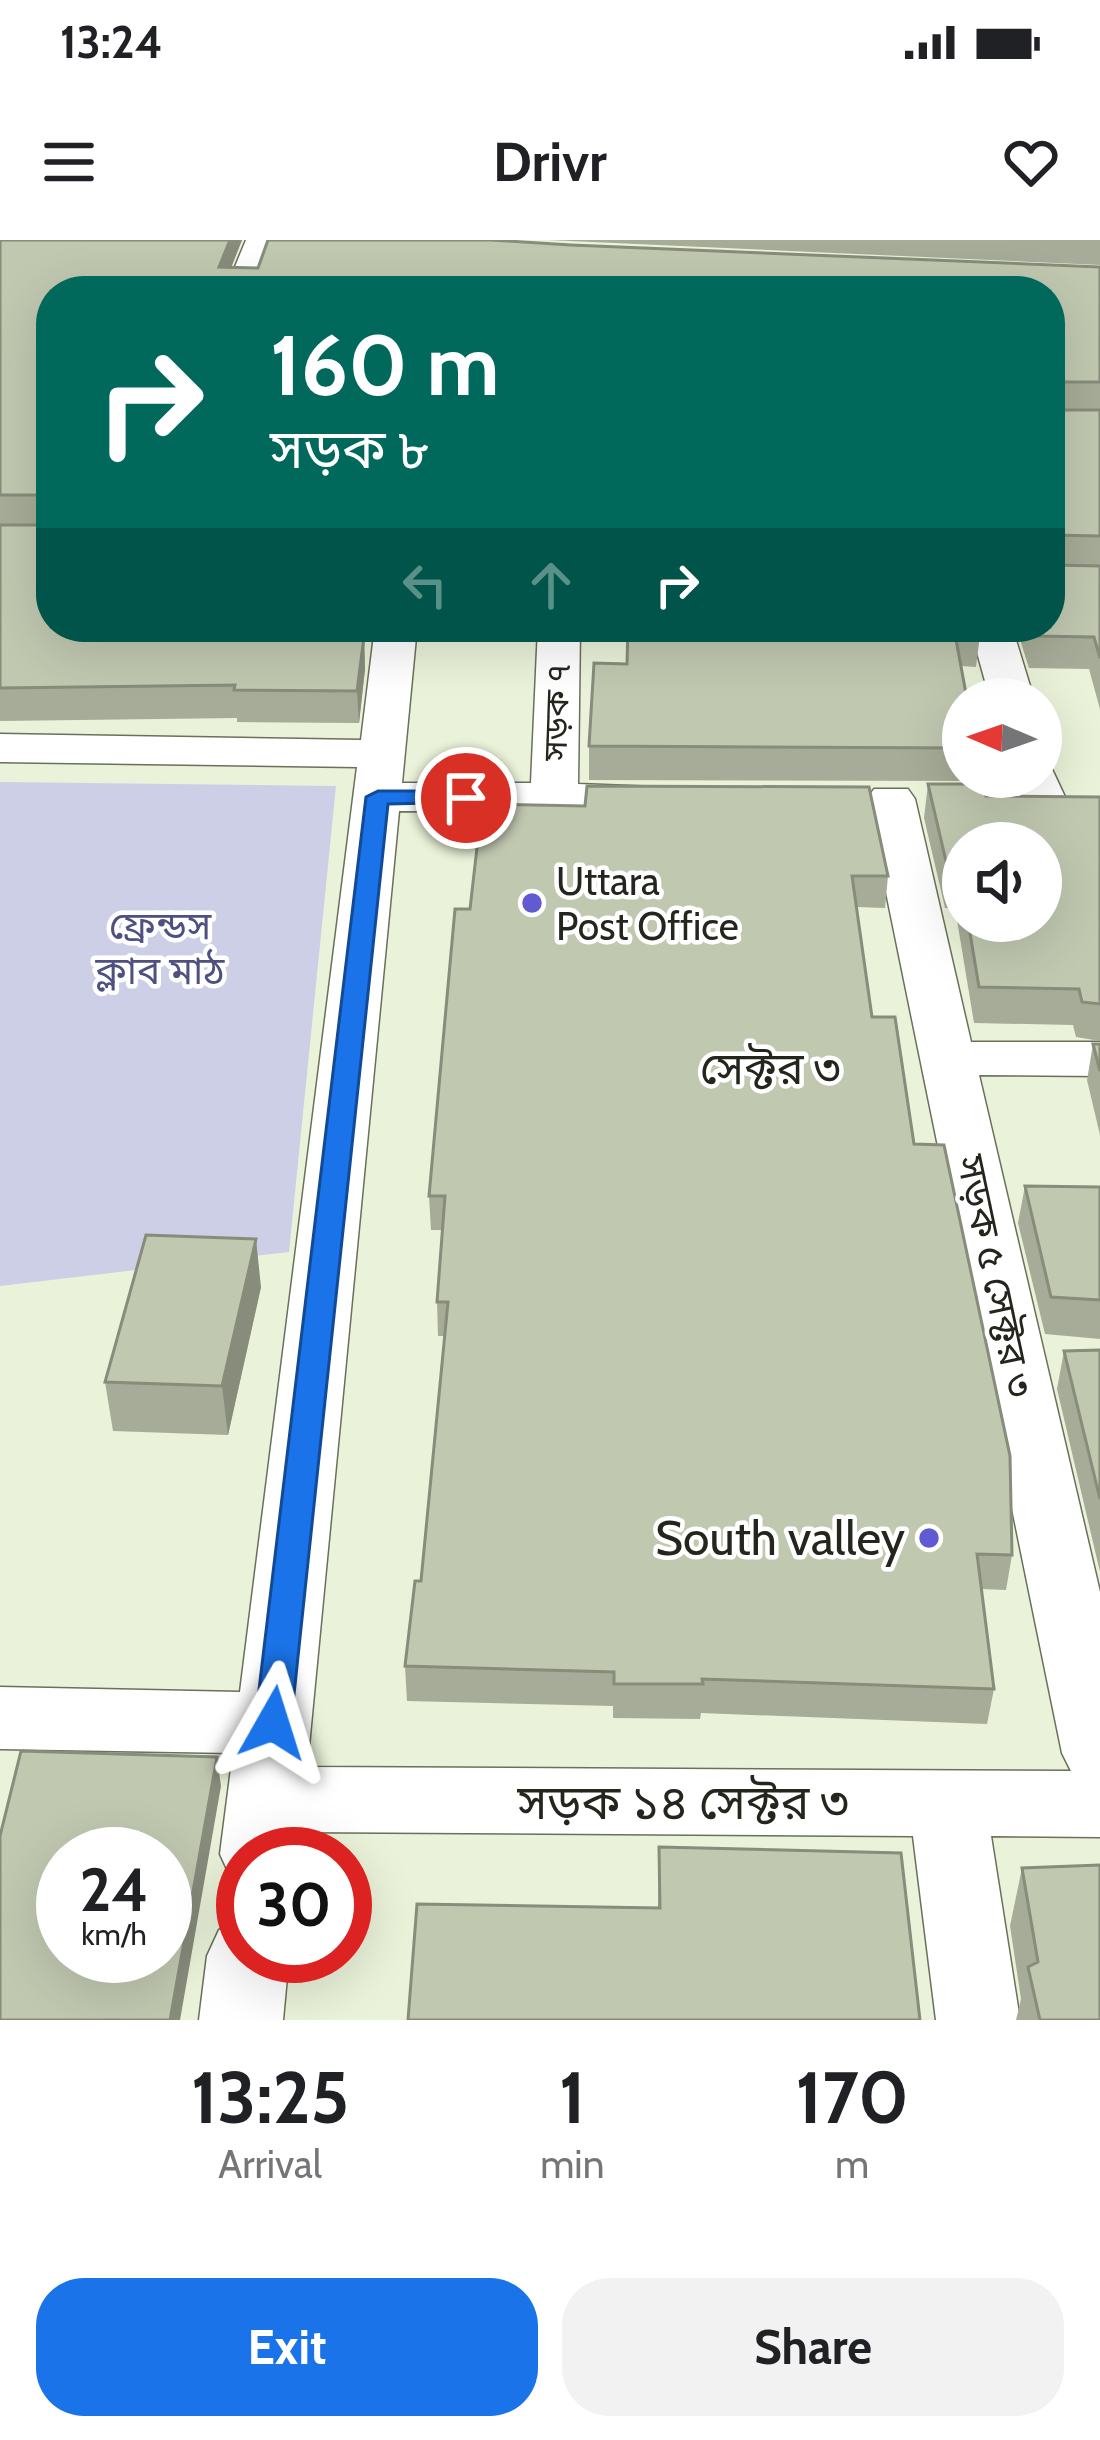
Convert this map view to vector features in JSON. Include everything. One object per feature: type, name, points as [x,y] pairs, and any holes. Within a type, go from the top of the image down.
[{"type":"street","points":[[248,276],[261,240]]},
{"type":"street","points":[[262,1827],[394,642]]},
{"type":"street","name":"সড়ক ৭","points":[[554,798],[559,642]]},
{"type":"street","points":[[995,642],[1006,678]]},
{"type":"street","points":[[0,748],[380,776],[554,798],[711,798]]},
{"type":"street","name":"সড়ক ৫ সেক্টর ৩","points":[[890,799],[1100,1754]]},
{"type":"street","points":[[948,1058],[1100,1059]]},
{"type":"street","points":[[1015,1361],[1079,1361]]},
{"type":"street","points":[[0,1718],[273,1723]]},
{"type":"street","points":[[947,1803],[978,2020]]},
{"type":"street","name":"সড়ক ১৪ সেক্টর ৩","points":[[262,1827],[947,1803],[1100,1804]]},
{"type":"street","points":[[241,2020],[245,1983]]},
{"type":"green space","name":"ফ্রেন্ডস ক্লাব মাঠ","points":[[0,782],[336,786],[289,1252],[0,1286]]},
{"type":"building","points":[[0,240],[230,240],[219,267],[258,268],[268,240],[491,240],[1100,267],[1100,382],[1065,382],[1065,276],[36,276],[36,495],[0,495]]},
{"type":"building","points":[[1065,410],[1100,410],[1100,536],[1065,535]]},
{"type":"building","points":[[0,525],[36,525],[36,642],[363,642],[357,691],[234,690],[235,685],[0,688]]},
{"type":"building","points":[[1065,565],[1100,566],[1100,658],[1094,637],[1065,637]]},
{"type":"building","points":[[628,642],[956,642],[963,678],[942,678],[942,748],[589,746],[594,663],[627,664]]},
{"type":"building","points":[[928,784],[942,784],[942,798],[1100,797],[1100,1004],[1082,1002],[1079,989],[979,987],[972,942],[1062,942],[1062,822],[942,822],[942,844]]},
{"type":"building","points":[[587,786],[869,787],[888,876],[852,876],[872,1017],[895,1017],[914,1144],[944,1145],[1010,1456],[1012,1555],[977,1554],[994,1689],[702,1679],[703,1684],[614,1684],[614,1672],[405,1666],[415,1581],[421,1581],[448,1302],[437,1302],[445,1196],[429,1196],[455,909],[470,909],[482,804],[585,806]]},
{"type":"building","points":[[1093,1044],[1100,1044],[1100,1071]]},
{"type":"building","points":[[1025,1186],[1100,1187],[1100,1300],[1051,1297]]},
{"type":"building","points":[[146,1235],[256,1239],[222,1386],[105,1382]]},
{"type":"building","points":[[1100,1350],[1100,1499],[1064,1351]]},
{"type":"building","points":[[21,1751],[217,1757],[192,1897],[192,1827],[36,1827],[36,1983],[177,1983],[170,2020],[0,2020],[0,1836]]},
{"type":"building","points":[[659,1847],[901,1853],[920,2020],[408,2020],[417,1904],[660,1908]]},
{"type":"building","points":[[1100,1865],[1100,2020],[1040,2020],[1028,1967],[1038,1962],[1022,1868]]},
{"type":"place","name":"Uttara Post Office","points":[[532,903]]},
{"type":"place","name":"South valley","points":[[929,1538]]},
{"type":"district","name":"সেক্টর ৩","points":[[770,1068]]},
{"type":"route","points":[[273,1723],[378,797],[466,798]]}]
